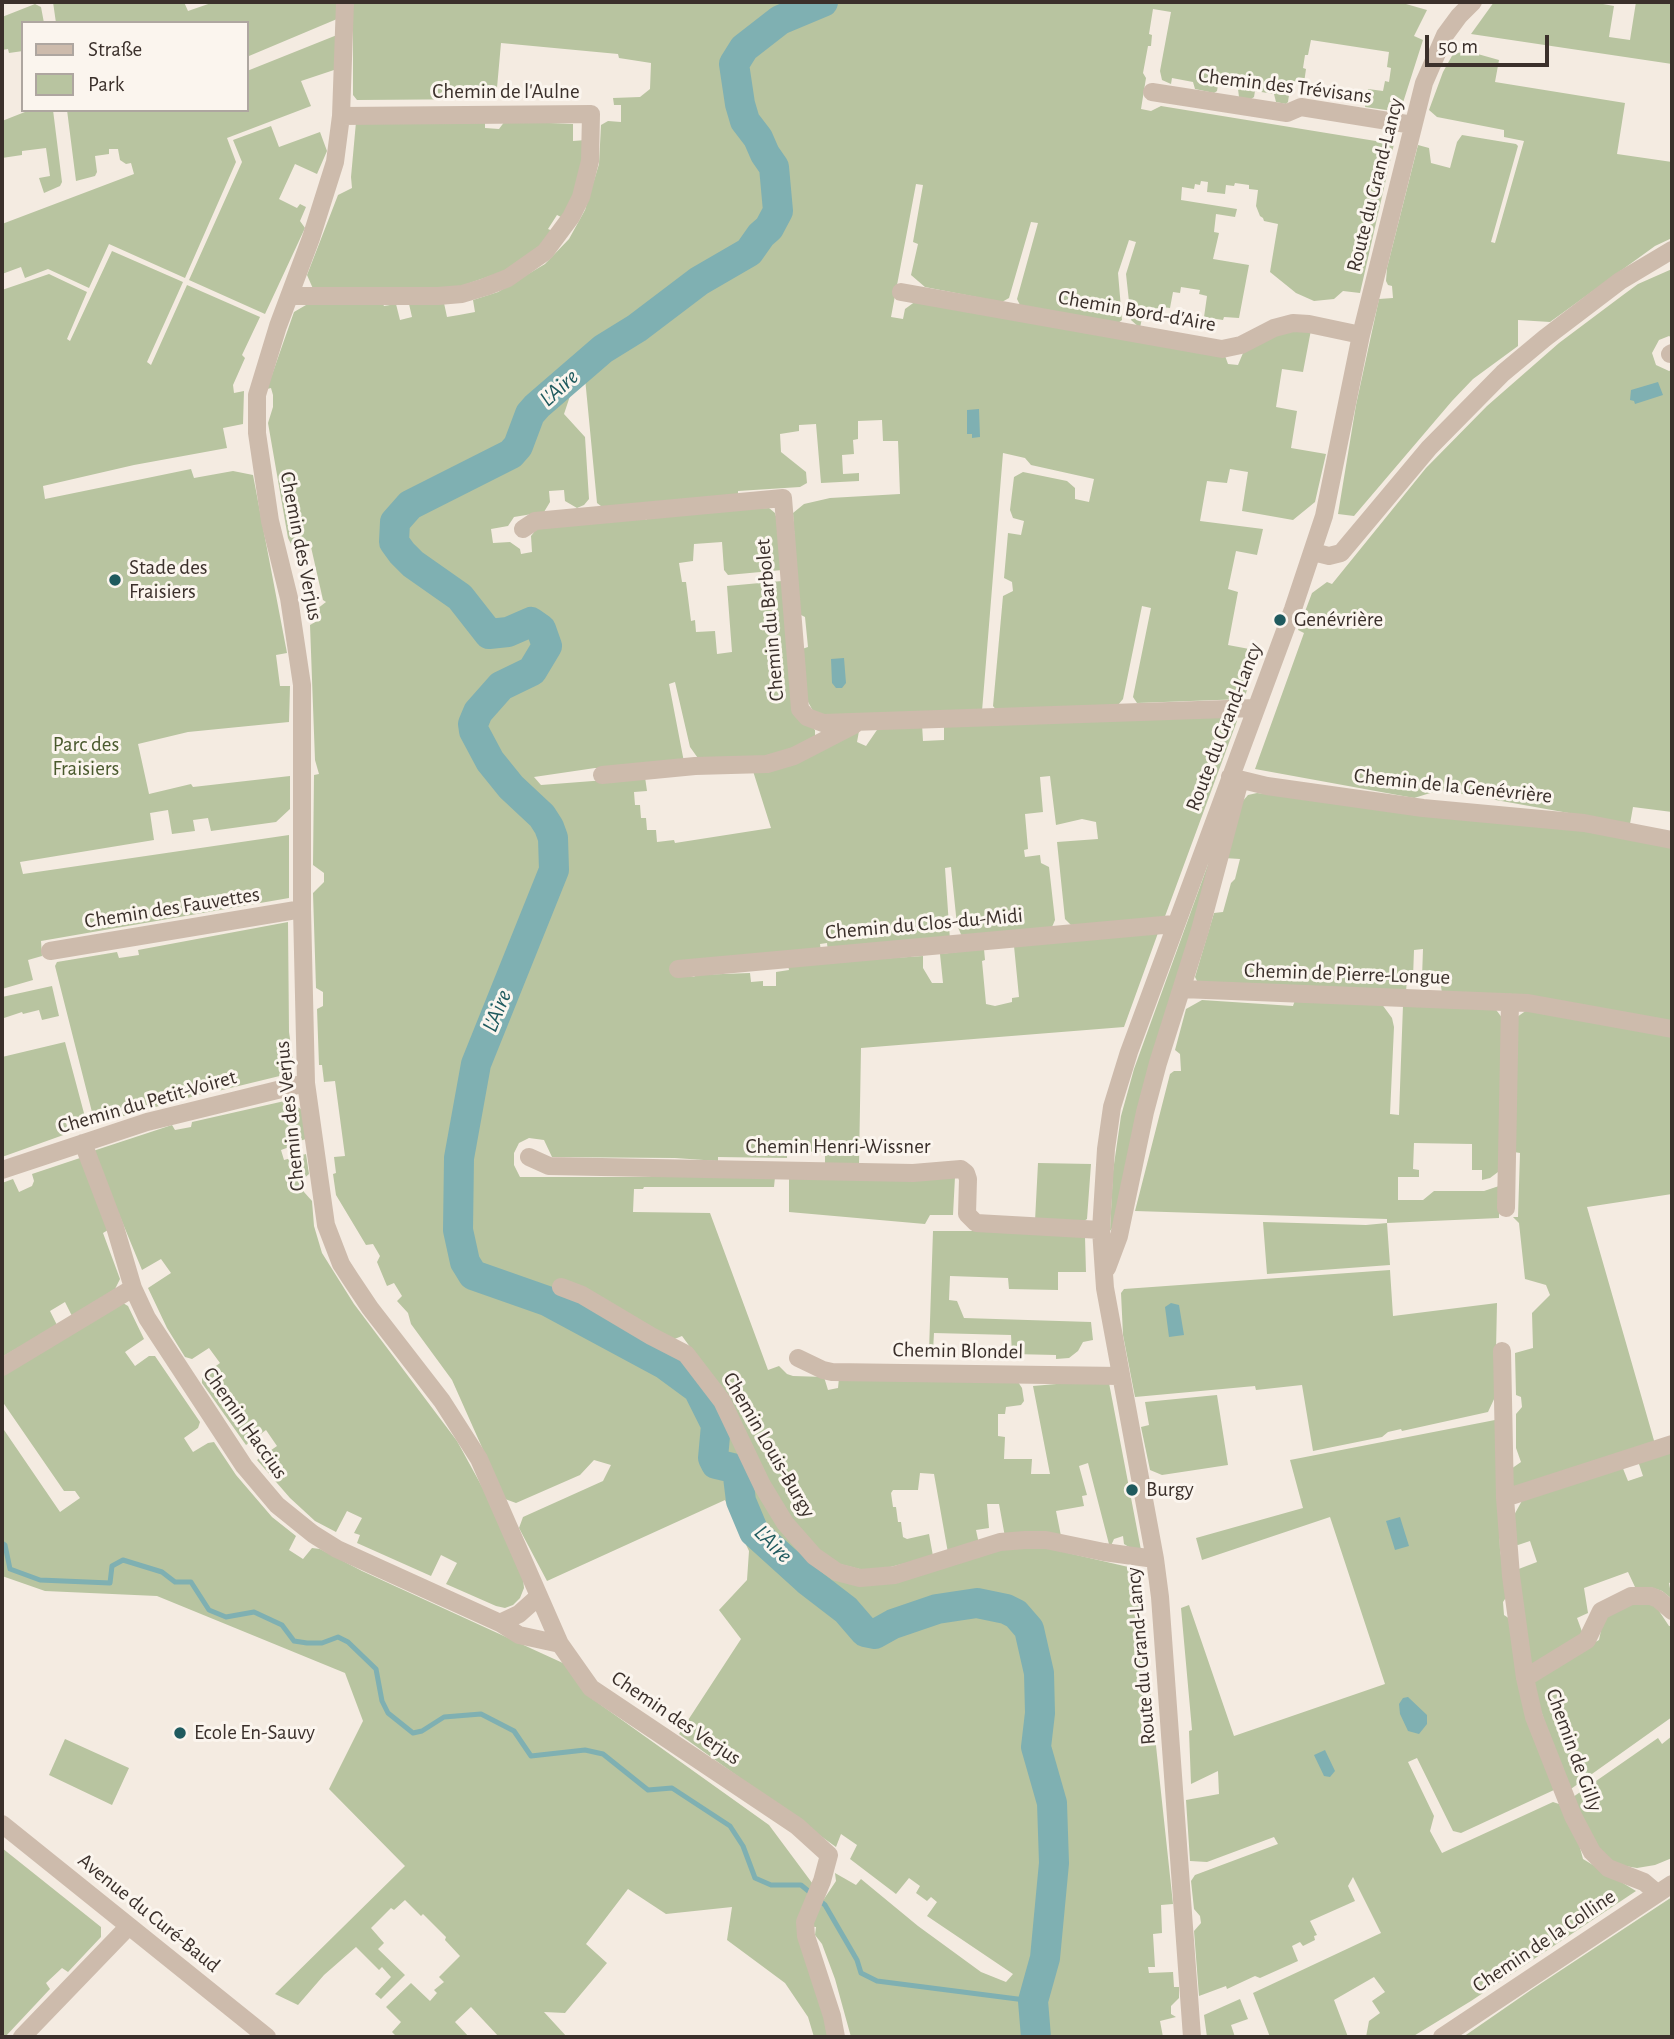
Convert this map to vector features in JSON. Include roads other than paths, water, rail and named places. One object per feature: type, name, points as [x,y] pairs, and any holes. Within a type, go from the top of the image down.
[{"type":"street","name":"Chemin des Verjus","points":[[345,2],[341,116],[335,162],[257,395],[257,433],[270,521],[289,598],[302,685],[302,909],[306,1083],[326,1225],[341,1264],[370,1308],[443,1401],[474,1450],[560,1644],[591,1688],[796,1826],[829,1855],[822,1881],[805,1922],[806,1936],[832,2016],[836,2037]]},
{"type":"street","name":"Route du Grand-Lancy","points":[[1192,2037],[1163,1628],[1155,1559],[1120,1376],[1104,1275],[1101,1230],[1106,1149],[1118,1082],[1174,924],[1235,778],[1256,708],[1313,552],[1334,476],[1361,335],[1424,83],[1451,25],[1473,2]]},
{"type":"street","name":"Chemin des Trévisans","points":[[1152,92],[1287,113],[1301,107],[1413,125]]},
{"type":"street","name":"Chemin de l'Aulne","points":[[290,296],[438,296],[462,294],[485,287],[508,278],[545,252],[582,197],[590,161],[591,114],[341,116]]},
{"type":"street","points":[[1313,552],[1329,556],[1341,552],[1429,447],[1503,373],[1620,281],[1672,250]]},
{"type":"street","name":"Chemin Bord-d'Aire","points":[[901,292],[1223,349],[1241,345],[1274,328],[1293,323],[1361,335]]},
{"type":"street","name":"Chemin du Barbolet","points":[[523,529],[535,521],[783,498],[800,709],[807,717],[823,723],[1256,708]]},
{"type":"street","points":[[602,775],[695,766],[767,764],[794,755],[857,723]]},
{"type":"street","name":"Route du Grand-Lancy","points":[[1104,1275],[1119,1236],[1145,1112],[1164,1044],[1232,817],[1235,778]]},
{"type":"street","name":"Chemin de la Genévrière","points":[[1235,778],[1267,786],[1423,808],[1584,823],[1672,840]]},
{"type":"street","name":"Chemin des Fauvettes","points":[[50,951],[302,909]]},
{"type":"street","name":"Chemin du Clos-du-Midi","points":[[678,970],[1174,924]]},
{"type":"street","name":"Chemin de Pierre-Longue","points":[[1182,989],[1528,1003],[1672,1029]]},
{"type":"street","points":[[1506,1208],[1510,1002]]},
{"type":"street","name":"Chemin du Petit-Voiret","points":[[2,1170],[184,1112],[306,1083]]},
{"type":"street","name":"Chemin Haccius","points":[[83,1143],[115,1227],[133,1288],[155,1333],[244,1466],[277,1505],[337,1549],[500,1623],[519,1635],[560,1644]]},
{"type":"street","name":"Chemin Henri-Wissner","points":[[529,1157],[549,1166],[913,1173],[961,1169],[966,1172],[968,1179],[967,1214],[976,1223],[1101,1230]]},
{"type":"street","name":"Chemin Louis-Burgy","points":[[561,1287],[686,1354],[722,1401],[762,1485],[785,1523],[814,1556],[837,1572],[860,1578],[895,1574],[1000,1542],[1046,1541],[1155,1559]]},
{"type":"street","points":[[2,1367],[133,1288]]},
{"type":"street","name":"Chemin de Gilly","points":[[1502,1350],[1505,1498],[1511,1576],[1525,1678],[1534,1717],[1583,1840],[1604,1865],[1616,1872],[1665,1888]]},
{"type":"street","name":"Chemin Blondel","points":[[798,1358],[832,1372],[1120,1376]]},
{"type":"street","points":[[1505,1498],[1672,1444]]},
{"type":"street","points":[[1525,1678],[1587,1640],[1601,1611],[1631,1596],[1651,1596],[1672,1611]]},
{"type":"street","points":[[500,1623],[519,1614],[538,1597]]},
{"type":"street","name":"Avenue du Curé-Baud","points":[[2,1824],[267,2037]]},
{"type":"street","name":"Chemin de la Colline","points":[[1442,2037],[1665,1888]]},
{"type":"street","points":[[22,2037],[129,1926]]},
{"type":"water","points":[[1658,382],[1663,395],[1635,404],[1630,400],[1631,390]]},
{"type":"water","points":[[979,409],[980,437],[972,438],[972,434],[967,434],[967,410]]},
{"type":"water","points":[[844,658],[846,683],[842,688],[836,688],[832,683],[831,659]]},
{"type":"water","points":[[1171,1303],[1179,1305],[1184,1335],[1169,1337],[1165,1307]]},
{"type":"water","points":[[1400,1517],[1409,1546],[1395,1550],[1386,1521]]},
{"type":"water","points":[[1408,1697],[1427,1715],[1427,1724],[1419,1734],[1408,1731],[1400,1714],[1399,1704],[1403,1698]]},
{"type":"water","points":[[1325,1750],[1335,1771],[1330,1777],[1324,1776],[1314,1755]]},
{"type":"waterway","name":"L'Aire","points":[[823,2],[780,20],[744,48],[734,64],[745,121],[774,167],[778,211],[769,228],[749,252],[699,281],[637,328],[603,349],[537,406],[530,414],[518,446],[511,454],[410,505],[395,522],[394,542],[402,553],[413,564],[460,597],[489,634],[508,632],[531,622],[541,629],[547,646],[532,671],[501,686],[478,712],[473,724],[490,761],[511,787],[542,816],[549,827],[553,838],[554,870],[476,1064],[459,1158],[458,1230],[465,1262],[473,1275],[547,1301],[664,1364],[698,1389],[716,1425],[713,1458],[716,1464],[737,1469],[741,1501],[754,1532],[807,1580],[846,1610],[865,1632],[875,1634],[893,1624],[937,1609],[977,1603],[1006,1609],[1016,1614],[1029,1629],[1039,1673],[1040,1713],[1036,1747],[1052,1803],[1054,1863],[1045,1958],[1033,2001],[1036,2037]]},
{"type":"waterway","points":[[2,1543],[5,1545],[10,1569],[40,1580],[110,1583],[112,1566],[123,1560],[162,1572],[175,1582],[191,1582],[209,1610],[226,1617],[254,1612],[282,1625],[294,1641],[322,1643],[338,1637],[348,1642],[376,1669],[382,1701],[388,1713],[413,1733],[422,1731],[444,1717],[481,1714],[514,1731],[531,1756],[585,1750],[603,1754],[648,1790],[672,1788],[730,1826],[743,1846],[755,1878],[771,1885],[801,1885],[812,1894]]},
{"type":"waterway","points":[[819,1900],[825,1905],[857,1960],[861,1973],[877,1981],[1033,2001]]},
{"type":"place","name":"Stade des Fraisiers","points":[[115,580]]},
{"type":"place","name":"Genévrière","points":[[1280,620]]},
{"type":"place","name":"Burgy","points":[[1132,1490]]},
{"type":"place","name":"Ecole En-Sauvy","points":[[180,1733]]},
{"type":"park label","name":"Parc des Fraisiers","points":[[86,757]]}]
